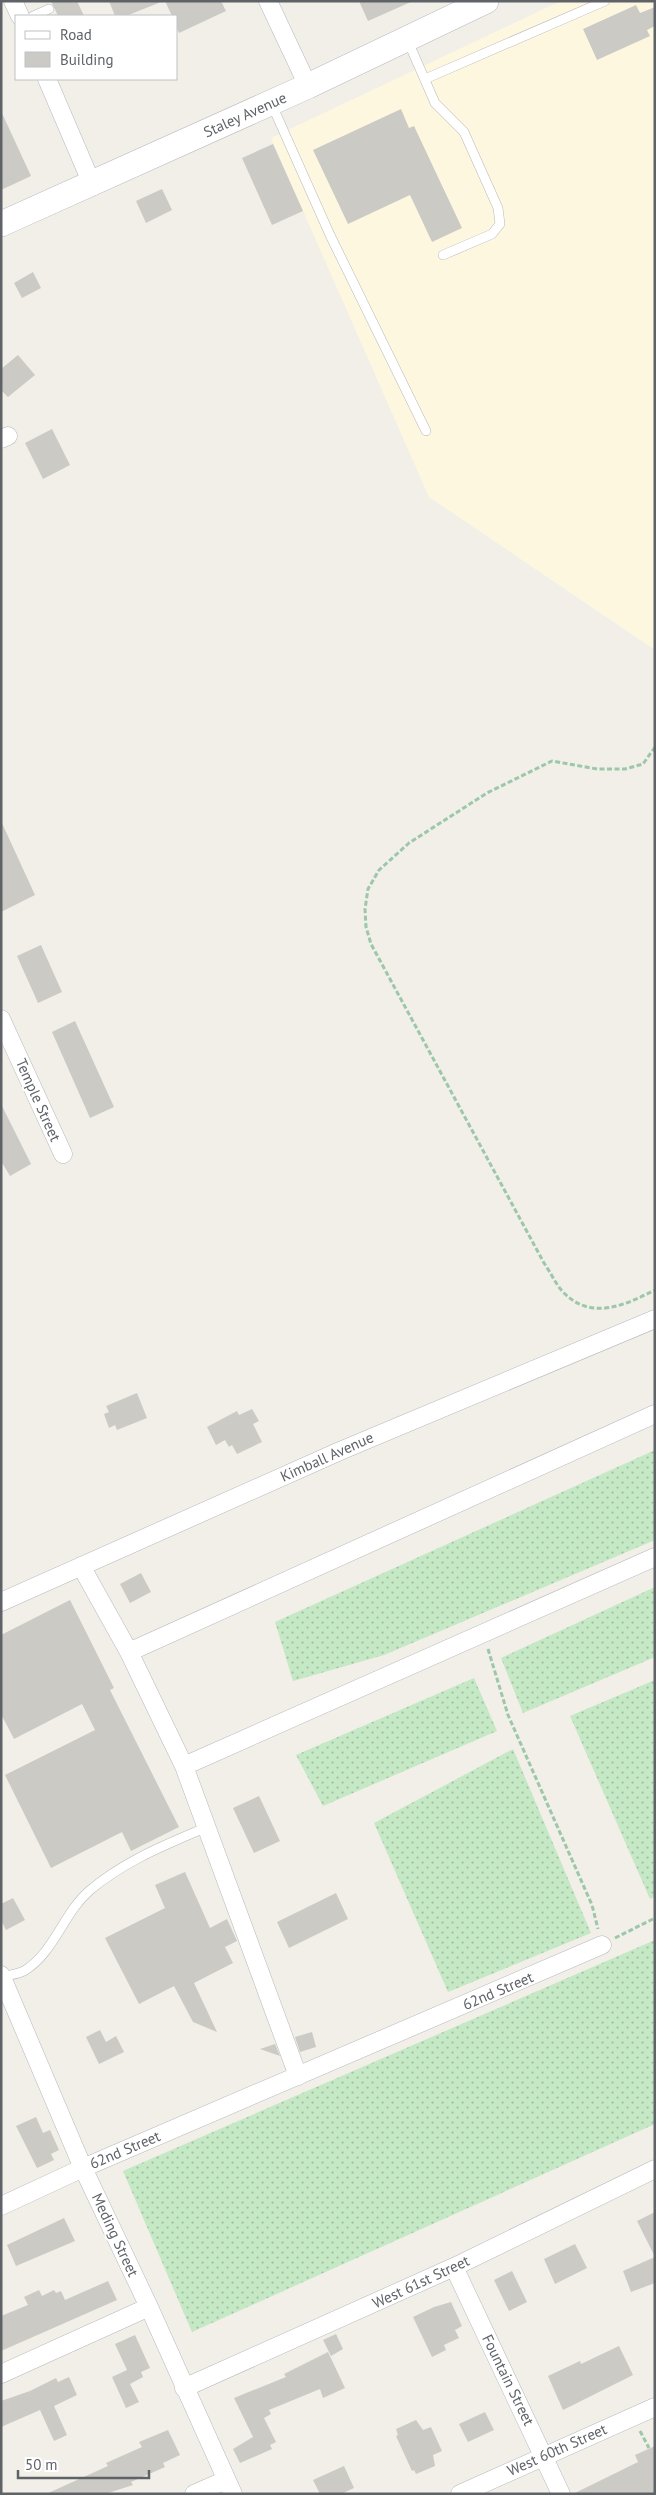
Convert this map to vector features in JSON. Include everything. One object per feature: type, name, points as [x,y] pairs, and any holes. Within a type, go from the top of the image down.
[{"type":"street","points":[[13,1],[20,15]]},
{"type":"street","points":[[268,1],[308,86]]},
{"type":"street","name":"Staley Avenue","points":[[1,224],[308,86],[475,4]]},
{"type":"street","points":[[46,80],[92,184]]},
{"type":"street","name":"Temple Street","points":[[1,1018],[63,1154]]},
{"type":"street","name":"Kimball Avenue","points":[[1,1602],[340,1451],[655,1319]]},
{"type":"street","points":[[129,1652],[655,1414]]},
{"type":"street","points":[[184,1766],[655,1557]]},
{"type":"street","points":[[82,1566],[129,1652],[184,1766],[298,2076]]},
{"type":"street","name":"62nd Street","points":[[1,2206],[83,2168],[602,1945]]},
{"type":"street","name":"Meding Street","points":[[3,1985],[83,2168],[149,2307],[230,2487]]},
{"type":"street","name":"West 61st Street","points":[[184,2388],[454,2267],[655,2169]]},
{"type":"street","name":"Fountain Street","points":[[454,2267],[545,2456],[561,2494]]},
{"type":"street","points":[[1,2374],[149,2307]]},
{"type":"street","name":"West 60th Street","points":[[460,2494],[655,2407]]},
{"type":"street","points":[[194,2494],[230,2487]]},
{"type":"lane","points":[[425,79],[605,1]]},
{"type":"lane","points":[[35,15],[49,9]]},
{"type":"lane","points":[[407,39],[435,103],[464,132],[498,208],[500,224],[492,234],[443,255]]},
{"type":"lane","points":[[271,102],[330,235],[426,431]]},
{"type":"lane","points":[[3,1985],[39,1960],[71,1911],[88,1892],[117,1869],[139,1856],[207,1827]]},
{"type":"path","points":[[655,746],[643,764],[625,769],[597,768],[552,761],[487,793],[409,843],[379,870],[368,890],[365,908],[366,927],[371,944],[544,1264],[564,1292],[577,1303],[591,1308],[611,1308],[628,1304],[655,1290]]},
{"type":"path","points":[[483,1632],[508,1715],[592,1905],[602,1945],[655,1918]]},
{"type":"shaded area","points":[[561,1],[655,1],[655,650],[429,497],[271,138]]},
{"type":"green space","points":[[655,1450],[655,1540],[384,1655],[293,1681],[275,1622]]},
{"type":"green space","points":[[655,1587],[655,1657],[523,1713],[501,1658]]},
{"type":"green space","points":[[474,1678],[497,1731],[323,1806],[296,1755]]},
{"type":"green space","points":[[655,1680],[655,1897],[650,1899],[570,1716]]},
{"type":"green space","points":[[513,1749],[591,1933],[448,1992],[374,1823]]},
{"type":"green space","points":[[655,1940],[655,2124],[192,2332],[123,2171]]},
{"type":"building","points":[[51,1],[77,1],[84,15],[58,15]]},
{"type":"building","points":[[109,1],[161,1],[128,15],[115,15]]},
{"type":"building","points":[[165,1],[221,1],[226,11],[179,33],[178,15],[172,15]]},
{"type":"building","points":[[359,1],[413,1],[368,21]]},
{"type":"building","points":[[636,5],[640,13],[655,7],[655,26],[647,30],[650,36],[597,60],[583,29]]},
{"type":"building","points":[[401,109],[409,128],[414,126],[462,228],[432,242],[410,195],[348,224],[313,150]]},
{"type":"building","points":[[1,111],[31,176],[1,190]]},
{"type":"building","points":[[273,144],[303,211],[272,225],[242,158]]},
{"type":"building","points":[[162,189],[172,210],[146,223],[136,201]]},
{"type":"building","points":[[33,272],[41,288],[22,298],[14,283]]},
{"type":"building","points":[[18,355],[35,375],[8,397],[1,390],[1,369]]},
{"type":"building","points":[[52,429],[70,465],[43,479],[25,443]]},
{"type":"building","points":[[1,821],[35,895],[1,912]]},
{"type":"building","points":[[41,945],[62,992],[38,1003],[17,956]]},
{"type":"building","points":[[75,1021],[114,1107],[90,1118],[52,1032]]},
{"type":"building","points":[[1,1104],[31,1164],[10,1176],[1,1161]]},
{"type":"building","points":[[137,1393],[147,1418],[117,1430],[115,1425],[109,1428],[104,1414],[109,1412],[106,1406]]},
{"type":"building","points":[[252,1409],[259,1421],[253,1424],[262,1442],[237,1454],[232,1445],[229,1447],[225,1440],[216,1445],[207,1427],[237,1411],[239,1415]]},
{"type":"building","points":[[141,1573],[151,1592],[130,1603],[120,1584]]},
{"type":"building","points":[[70,1600],[114,1688],[110,1690],[179,1827],[131,1851],[122,1832],[51,1868],[5,1775],[95,1730],[82,1704],[14,1739],[1,1714],[1,1635]]},
{"type":"building","points":[[259,1796],[280,1841],[254,1853],[233,1808]]},
{"type":"building","points":[[185,1872],[210,1928],[227,1919],[237,1941],[225,1947],[233,1963],[194,1983],[217,2032],[193,2022],[174,1986],[139,2004],[105,1938],[165,1908],[155,1885]]},
{"type":"building","points":[[336,1893],[348,1919],[289,1948],[277,1922]]},
{"type":"building","points":[[13,1898],[25,1920],[6,1930],[1,1920],[1,1904]]},
{"type":"building","points":[[100,2030],[106,2042],[116,2036],[124,2052],[99,2064],[86,2037]]},
{"type":"building","points":[[312,2032],[316,2047],[300,2052],[295,2037]]},
{"type":"building","points":[[275,2044],[280,2056],[260,2049]]},
{"type":"building","points":[[36,2117],[43,2133],[50,2130],[59,2150],[51,2154],[54,2160],[37,2168],[16,2126]]},
{"type":"building","points":[[655,2212],[655,2257],[637,2221]]},
{"type":"building","points":[[64,2218],[75,2241],[16,2266],[7,2245]]},
{"type":"building","points":[[575,2244],[587,2268],[555,2284],[544,2259]]},
{"type":"building","points":[[655,2257],[655,2283],[631,2292],[623,2271]]},
{"type":"building","points":[[512,2271],[527,2302],[509,2311],[494,2280]]},
{"type":"building","points":[[108,2281],[117,2300],[1,2351],[1,2316],[28,2305],[24,2297],[39,2290],[42,2296],[54,2290],[56,2293],[61,2291],[65,2300]]},
{"type":"building","points":[[451,2302],[462,2326],[455,2330],[459,2338],[444,2345],[446,2350],[432,2357],[413,2317],[434,2307]]},
{"type":"building","points":[[336,2334],[343,2349],[331,2356],[323,2340]]},
{"type":"building","points":[[135,2335],[150,2368],[141,2372],[143,2377],[130,2384],[139,2402],[126,2408],[112,2377],[127,2370],[115,2344]]},
{"type":"building","points":[[619,2346],[633,2375],[563,2410],[548,2376],[580,2361],[581,2364]]},
{"type":"building","points":[[328,2352],[345,2388],[323,2398],[320,2389],[269,2410],[271,2414],[264,2418],[276,2442],[270,2445],[272,2449],[240,2463],[233,2449],[253,2437],[234,2398],[286,2377],[284,2374]]},
{"type":"building","points":[[69,2377],[77,2395],[54,2406],[67,2435],[54,2441],[40,2410],[1,2427],[1,2401],[30,2391],[56,2378],[58,2382]]},
{"type":"building","points":[[485,2412],[494,2430],[468,2442],[459,2424]]},
{"type":"building","points":[[416,2420],[423,2430],[431,2427],[442,2451],[433,2455],[435,2466],[416,2474],[414,2470],[412,2471],[396,2436],[398,2435],[396,2429]]},
{"type":"building","points":[[168,2430],[180,2455],[163,2463],[165,2467],[131,2482],[133,2485],[105,2494],[46,2494],[108,2466],[106,2463],[142,2447],[139,2442]]},
{"type":"building","points":[[655,2446],[655,2494],[573,2494],[638,2462],[635,2455]]},
{"type":"building","points":[[344,2466],[354,2488],[341,2494],[320,2494],[313,2480]]}]
